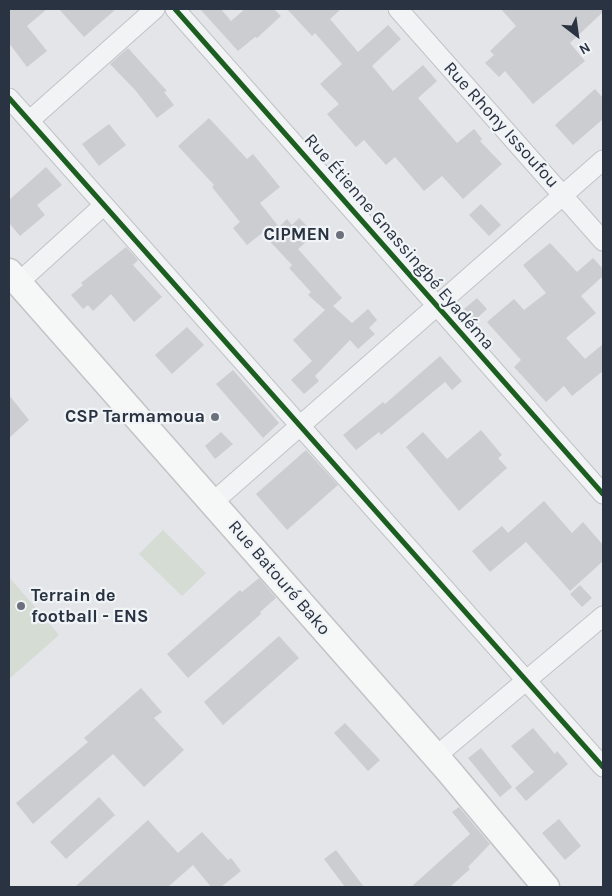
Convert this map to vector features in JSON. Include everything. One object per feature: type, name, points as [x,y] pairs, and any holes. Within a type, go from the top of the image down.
[{"type":"main road","name":"Rue Batouré Bako","points":[[14,277],[435,757],[546,887]]},
{"type":"street","points":[[29,121],[155,9]]},
{"type":"street","name":"Rue Étienne Gnassingbé Eyadéma","points":[[174,9],[603,494]]},
{"type":"street","name":"Rue Rhony Issoufou","points":[[398,9],[603,241]]},
{"type":"street","points":[[9,98],[603,767]]},
{"type":"street","points":[[212,503],[603,160]]},
{"type":"street","points":[[14,277],[104,205]]},
{"type":"street","points":[[435,757],[603,616]]},
{"type":"shaded area","points":[[163,530],[206,573],[182,596],[139,554]]},
{"type":"shaded area","name":"Terrain de football - ENS","points":[[9,577],[59,635],[9,679]]},
{"type":"building","points":[[9,9],[47,9],[27,26],[47,51],[27,67],[9,43]]},
{"type":"building","points":[[59,9],[116,9],[84,37]]},
{"type":"building","points":[[200,9],[221,9],[231,21],[245,9],[274,9],[281,16],[257,38],[255,37],[238,51]]},
{"type":"building","points":[[287,9],[341,9],[330,19],[358,52],[388,25],[401,39],[372,66],[393,91],[423,65],[437,81],[418,98],[457,143],[474,129],[482,139],[480,141],[502,164],[463,199],[442,176],[424,191],[395,157],[386,165],[364,140],[356,147],[327,114],[339,104],[320,84],[342,64],[315,33],[312,36]]},
{"type":"building","points":[[501,9],[603,9],[603,12],[570,43],[585,61],[533,104],[505,71],[499,77],[485,63],[494,55],[490,51],[516,26]]},
{"type":"building","points":[[128,48],[167,91],[164,92],[174,105],[157,118],[136,91],[110,64]]},
{"type":"building","points":[[595,89],[603,98],[603,119],[573,145],[555,125]]},
{"type":"building","points":[[209,118],[247,159],[253,154],[280,187],[260,203],[279,227],[287,219],[292,225],[299,218],[315,234],[298,249],[342,298],[333,306],[352,323],[368,309],[377,320],[369,328],[375,334],[358,349],[350,340],[315,376],[319,381],[304,394],[291,380],[312,361],[293,340],[325,310],[308,295],[311,292],[289,268],[292,265],[262,233],[247,245],[233,228],[240,222],[212,187],[214,185],[178,146]]},
{"type":"building","points":[[109,124],[126,145],[99,166],[82,144]]},
{"type":"building","points":[[46,167],[62,185],[37,205],[45,215],[20,236],[9,223],[9,200]]},
{"type":"building","points":[[481,204],[501,225],[489,236],[469,215]]},
{"type":"building","points":[[550,243],[577,272],[593,258],[603,269],[603,276],[581,296],[596,313],[566,338],[585,359],[603,344],[603,371],[572,396],[564,386],[546,402],[514,367],[521,360],[487,322],[514,299],[524,310],[546,293],[523,265]]},
{"type":"building","points":[[126,247],[138,260],[133,265],[162,297],[134,322],[111,294],[93,311],[88,305],[83,309],[71,295],[83,285],[81,283]]},
{"type":"building","points":[[477,298],[487,309],[474,321],[464,309]]},
{"type":"building","points":[[187,327],[204,345],[172,374],[155,355]]},
{"type":"building","points":[[440,356],[462,381],[452,390],[445,382],[381,435],[379,432],[356,450],[343,435],[383,402],[385,404]]},
{"type":"building","points":[[233,370],[279,423],[263,438],[216,384]]},
{"type":"building","points":[[9,395],[29,420],[9,438]]},
{"type":"building","points":[[481,430],[502,455],[498,458],[507,468],[459,511],[406,447],[423,432],[447,459]]},
{"type":"building","points":[[221,432],[233,444],[215,459],[205,446]]},
{"type":"building","points":[[306,450],[338,485],[287,530],[256,494]]},
{"type":"building","points":[[544,501],[572,533],[583,522],[603,545],[603,561],[570,591],[526,542],[490,572],[472,551],[502,526],[508,533]]},
{"type":"building","points":[[259,578],[276,598],[260,612],[261,614],[188,678],[167,654],[240,590],[242,592]]},
{"type":"building","points":[[580,585],[592,598],[582,607],[570,594]]},
{"type":"building","points":[[279,636],[299,658],[223,725],[204,702]]},
{"type":"building","points":[[141,688],[162,712],[154,718],[184,750],[144,787],[113,754],[33,824],[16,803],[88,742],[84,738]]},
{"type":"building","points":[[345,723],[380,760],[368,771],[334,733]]},
{"type":"building","points":[[533,728],[555,754],[557,751],[568,764],[526,801],[515,788],[534,772],[511,746]]},
{"type":"building","points":[[481,748],[512,787],[500,797],[468,758]]},
{"type":"building","points":[[99,797],[115,815],[66,859],[50,842]]},
{"type":"building","points":[[459,807],[490,844],[468,867],[470,869],[450,887],[411,887],[470,834],[452,812]]},
{"type":"building","points":[[559,819],[581,846],[565,860],[542,833]]},
{"type":"building","points":[[148,820],[178,853],[202,832],[228,860],[231,858],[241,871],[221,887],[211,887],[193,865],[168,887],[75,887]]},
{"type":"building","points":[[336,850],[364,887],[345,887],[324,859]]},
{"type":"cycle path","points":[[175,9],[603,494]]},
{"type":"cycle path","points":[[9,98],[603,767]]},
{"type":"place","name":"CIPMEN","points":[[340,235]]},
{"type":"place","name":"CSP Tarmamoua","points":[[215,417]]},
{"type":"place","name":"Terrain de football - ENS","points":[[21,606]]}]
